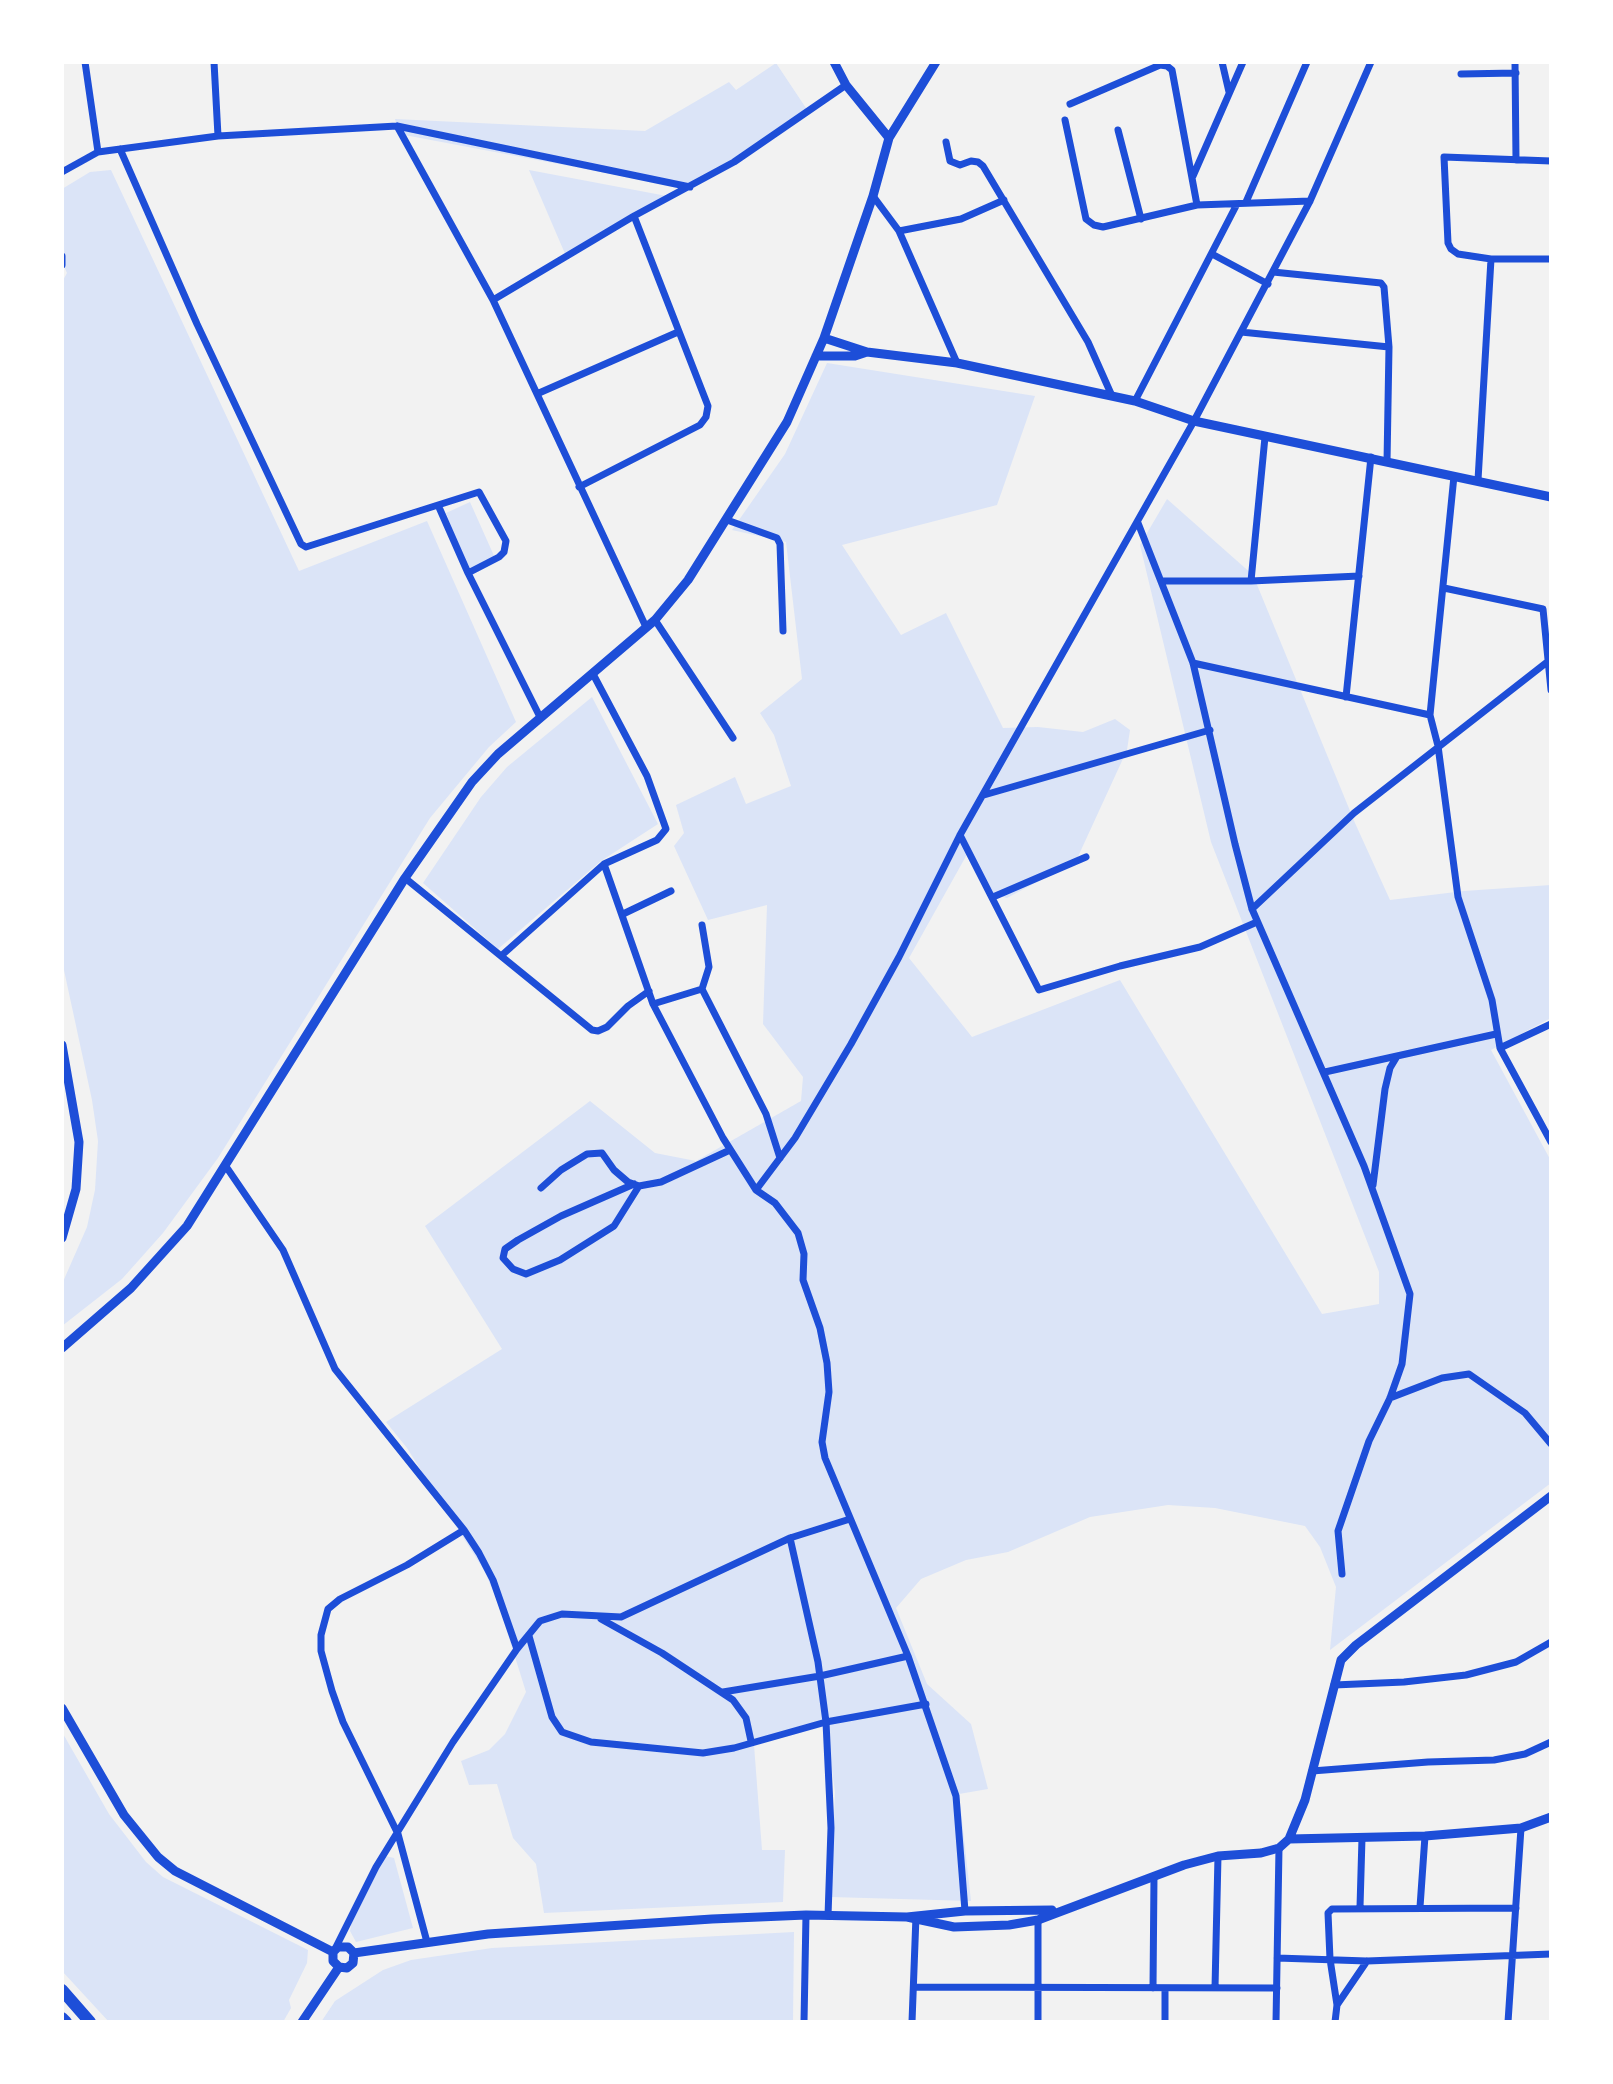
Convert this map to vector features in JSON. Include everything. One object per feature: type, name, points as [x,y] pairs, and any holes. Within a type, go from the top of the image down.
[{"type":"highway","points":[[62,1990],[90,2022]]},
{"type":"street","points":[[85,62],[98,152]]},
{"type":"street","points":[[214,62],[218,136]]},
{"type":"street","points":[[834,62],[846,85],[889,138]]},
{"type":"street","points":[[62,1348],[113,1305],[156,1263],[187,1226],[405,878],[472,782],[498,754],[650,624],[688,580],[787,422],[824,338],[873,196],[889,138],[936,62]]},
{"type":"street","points":[[1222,62],[1229,94]]},
{"type":"street","points":[[1193,176],[1243,62]]},
{"type":"street","points":[[1135,401],[1241,203],[1307,62]]},
{"type":"street","points":[[756,1190],[795,1138],[851,1044],[960,835],[1194,421],[1310,201],[1371,62]]},
{"type":"street","points":[[1515,62],[1516,160]]},
{"type":"street","points":[[1070,104],[1160,65],[1167,66],[1172,70],[1197,205]]},
{"type":"street","points":[[1461,74],[1516,73]]},
{"type":"street","points":[[493,300],[634,216],[734,162],[846,85]]},
{"type":"street","points":[[1065,120],[1086,219],[1103,227],[1197,205],[1310,201]]},
{"type":"street","points":[[62,172],[98,152],[218,136],[397,126],[690,187]]},
{"type":"street","points":[[397,126],[493,300],[539,393],[579,487],[650,624],[733,738]]},
{"type":"street","points":[[1118,130],[1141,219]]},
{"type":"street","points":[[946,142],[950,161],[960,165],[978,162],[983,166],[1088,342],[1112,396]]},
{"type":"street","points":[[120,149],[197,324],[302,545],[306,547],[479,492],[506,541],[504,552],[499,557],[468,573]]},
{"type":"street","points":[[1551,161],[1444,157],[1448,243],[1458,254],[1491,259],[1551,259]]},
{"type":"street","points":[[873,196],[899,231],[957,363]]},
{"type":"street","points":[[899,231],[961,219],[1004,200]]},
{"type":"street","points":[[579,487],[700,425],[706,417],[708,406],[634,216]]},
{"type":"street","points":[[1212,254],[1268,284]]},
{"type":"street","points":[[62,256],[62,265]]},
{"type":"street","points":[[1478,480],[1491,259]]},
{"type":"street","points":[[1273,272],[1381,283],[1384,287],[1389,347],[1387,462]]},
{"type":"street","points":[[539,393],[678,332]]},
{"type":"street","points":[[1241,332],[1389,347]]},
{"type":"street","points":[[824,338],[867,352],[957,363],[1135,401],[1194,421],[1551,497]]},
{"type":"street","points":[[816,356],[855,356],[867,352]]},
{"type":"street","points":[[1251,581],[1265,437]]},
{"type":"street","points":[[1346,697],[1371,457]]},
{"type":"street","points":[[1454,476],[1430,715],[1438,746],[1458,897],[1492,1000],[1496,1034],[1500,1048],[1551,1142]]},
{"type":"street","points":[[438,505],[468,573],[540,717]]},
{"type":"street","points":[[727,520],[777,538],[780,544],[783,631]]},
{"type":"street","points":[[1138,523],[1193,663],[1252,909],[1325,1072],[1372,1188],[1410,1294],[1402,1364],[1390,1398],[1373,1430],[1338,1531],[1342,1574]]},
{"type":"street","points":[[1161,581],[1359,576]]},
{"type":"street","points":[[1444,588],[1543,609],[1551,690]]},
{"type":"street","points":[[1252,909],[1354,813],[1549,661]]},
{"type":"street","points":[[1193,663],[1430,715]]},
{"type":"street","points":[[501,956],[604,864],[657,840],[666,829],[647,776],[593,674]]},
{"type":"street","points":[[984,795],[1210,730]]},
{"type":"street","points":[[960,835],[1039,990],[1200,947],[1257,922]]},
{"type":"street","points":[[993,897],[1086,857]]},
{"type":"street","points":[[604,864],[653,1004],[730,1150],[756,1190],[775,1203],[793,1225],[801,1243],[804,1254],[803,1280],[820,1328],[829,1381],[822,1442],[825,1458],[908,1656],[956,1796],[965,1911]]},
{"type":"street","points":[[405,878],[592,1030],[607,1027],[649,991]]},
{"type":"street","points":[[623,914],[671,891]]},
{"type":"street","points":[[702,925],[709,967],[702,989],[766,1114],[780,1158]]},
{"type":"street","points":[[653,1004],[702,989]]},
{"type":"street","points":[[1500,1048],[1550,1026]]},
{"type":"street","points":[[1325,1072],[1496,1034]]},
{"type":"street","points":[[62,1045],[79,1142],[76,1189],[62,1238]]},
{"type":"street","points":[[1372,1188],[1385,1089],[1396,1058]]},
{"type":"street","points":[[637,1185],[614,1226],[560,1260],[526,1274],[513,1269],[503,1258],[505,1249],[561,1216],[637,1185],[661,1182],[730,1150]]},
{"type":"street","points":[[541,1188],[561,1170],[587,1154],[596,1153],[602,1153],[614,1170],[637,1185]]},
{"type":"street","points":[[225,1165],[283,1250],[335,1369],[464,1530],[493,1580],[517,1649]]},
{"type":"street","points":[[1390,1398],[1442,1378],[1469,1374],[1525,1413],[1551,1444]]},
{"type":"street","points":[[913,1917],[954,1927],[1009,1925],[1038,1920],[1058,1910],[1218,1856],[1261,1853],[1279,1848],[1289,1839],[1305,1800],[1341,1660],[1356,1645],[1551,1496]]},
{"type":"street","points":[[339,1967],[333,1961],[334,1950],[370,1878],[453,1742],[540,1621],[553,1616],[621,1617],[790,1538],[850,1519]]},
{"type":"street","points":[[427,1942],[398,1834],[336,1704],[321,1651],[323,1621],[328,1609],[340,1599],[407,1565],[464,1530]]},
{"type":"street","points":[[790,1538],[820,1676],[826,1722],[831,1828],[828,1916]]},
{"type":"street","points":[[599,1617],[723,1692],[741,1707],[751,1741]]},
{"type":"street","points":[[529,1636],[546,1702],[562,1732],[604,1744],[703,1753],[734,1748],[826,1722],[926,1704]]},
{"type":"street","points":[[1334,1685],[1466,1675],[1516,1662],[1551,1642]]},
{"type":"street","points":[[723,1692],[820,1676],[908,1656]]},
{"type":"street","points":[[62,1708],[124,1815],[158,1857],[175,1871],[334,1950],[344,1946],[354,1953],[488,1934],[806,1915],[913,1917],[965,1911],[1058,1910]]},
{"type":"street","points":[[1312,1771],[1494,1760],[1525,1754],[1551,1742]]},
{"type":"street","points":[[1289,1839],[1425,1836],[1521,1828],[1551,1817]]},
{"type":"street","points":[[1508,2022],[1521,1828]]},
{"type":"street","points":[[1420,1907],[1425,1836]]},
{"type":"street","points":[[1360,1907],[1362,1838]]},
{"type":"street","points":[[1276,2022],[1279,1848]]},
{"type":"street","points":[[1215,1988],[1218,1856]]},
{"type":"street","points":[[1153,1988],[1154,1876]]},
{"type":"street","points":[[1335,2022],[1337,2005],[1330,1959],[1329,1912],[1334,1907],[1516,1908]]},
{"type":"street","points":[[804,2022],[806,1915]]},
{"type":"street","points":[[912,2022],[913,1917]]},
{"type":"street","points":[[1038,1920],[1038,2022]]},
{"type":"street","points":[[339,1967],[350,1966],[354,1953]]},
{"type":"street","points":[[1277,1958],[1367,1961],[1551,1954]]},
{"type":"street","points":[[1337,2005],[1367,1961]]},
{"type":"street","points":[[302,2022],[339,1967]]},
{"type":"street","points":[[914,1987],[1277,1988]]},
{"type":"street","points":[[1165,1988],[1165,2022]]},
{"type":"shaded area","points":[[776,63],[808,111],[686,188],[399,134],[395,119],[645,131],[729,82],[736,90]]},
{"type":"shaded area","points":[[111,170],[299,571],[427,521],[516,722],[489,747],[430,818],[218,1158],[163,1233],[122,1279],[62,1326],[62,1284],[87,1227],[95,1190],[98,1141],[62,961],[62,282],[67,273],[62,262],[62,189],[90,172]]},
{"type":"shaded area","points":[[529,170],[672,197],[566,256]]},
{"type":"shaded area","points":[[827,363],[1035,396],[997,505],[842,545],[901,635],[946,613],[1003,728],[1038,727],[1083,732],[1115,719],[1130,730],[1127,750],[1076,861],[1007,898],[993,894],[970,849],[909,958],[972,1037],[1120,980],[1322,1314],[1379,1304],[1379,1272],[1211,842],[1140,545],[1167,499],[1253,575],[1390,900],[1551,885],[1551,1018],[1491,1050],[1551,1161],[1551,1483],[1330,1650],[1336,1587],[1320,1547],[1305,1526],[1215,1508],[1168,1505],[1090,1517],[1008,1552],[966,1560],[921,1579],[896,1608],[927,1684],[971,1724],[988,1789],[959,1794],[971,1901],[831,1897],[835,1792],[826,1726],[754,1745],[762,1850],[785,1850],[783,1902],[544,1913],[536,1864],[513,1838],[497,1784],[469,1785],[461,1761],[489,1750],[505,1734],[526,1692],[499,1606],[485,1572],[407,1448],[386,1422],[502,1349],[425,1226],[590,1101],[655,1153],[696,1161],[801,1101],[803,1077],[763,1024],[767,905],[708,920],[674,846],[684,833],[676,805],[735,777],[746,804],[791,786],[774,735],[760,713],[802,679],[786,542],[732,530],[785,454]]},
{"type":"shaded area","points":[[470,502],[495,558],[468,570],[446,513]]},
{"type":"shaded area","points":[[592,697],[658,824],[601,861],[498,949],[423,883],[481,797],[507,767]]},
{"type":"shaded area","points":[[62,1732],[109,1814],[146,1862],[163,1877],[308,1950],[307,1963],[289,2000],[291,2008],[283,2022],[109,2022],[62,1971]]},
{"type":"shaded area","points":[[385,1856],[394,1858],[413,1928],[356,1942],[350,1931],[352,1920]]},
{"type":"shaded area","points":[[794,1932],[793,2022],[321,2022],[335,2001],[383,1970],[411,1960],[492,1948]]}]
